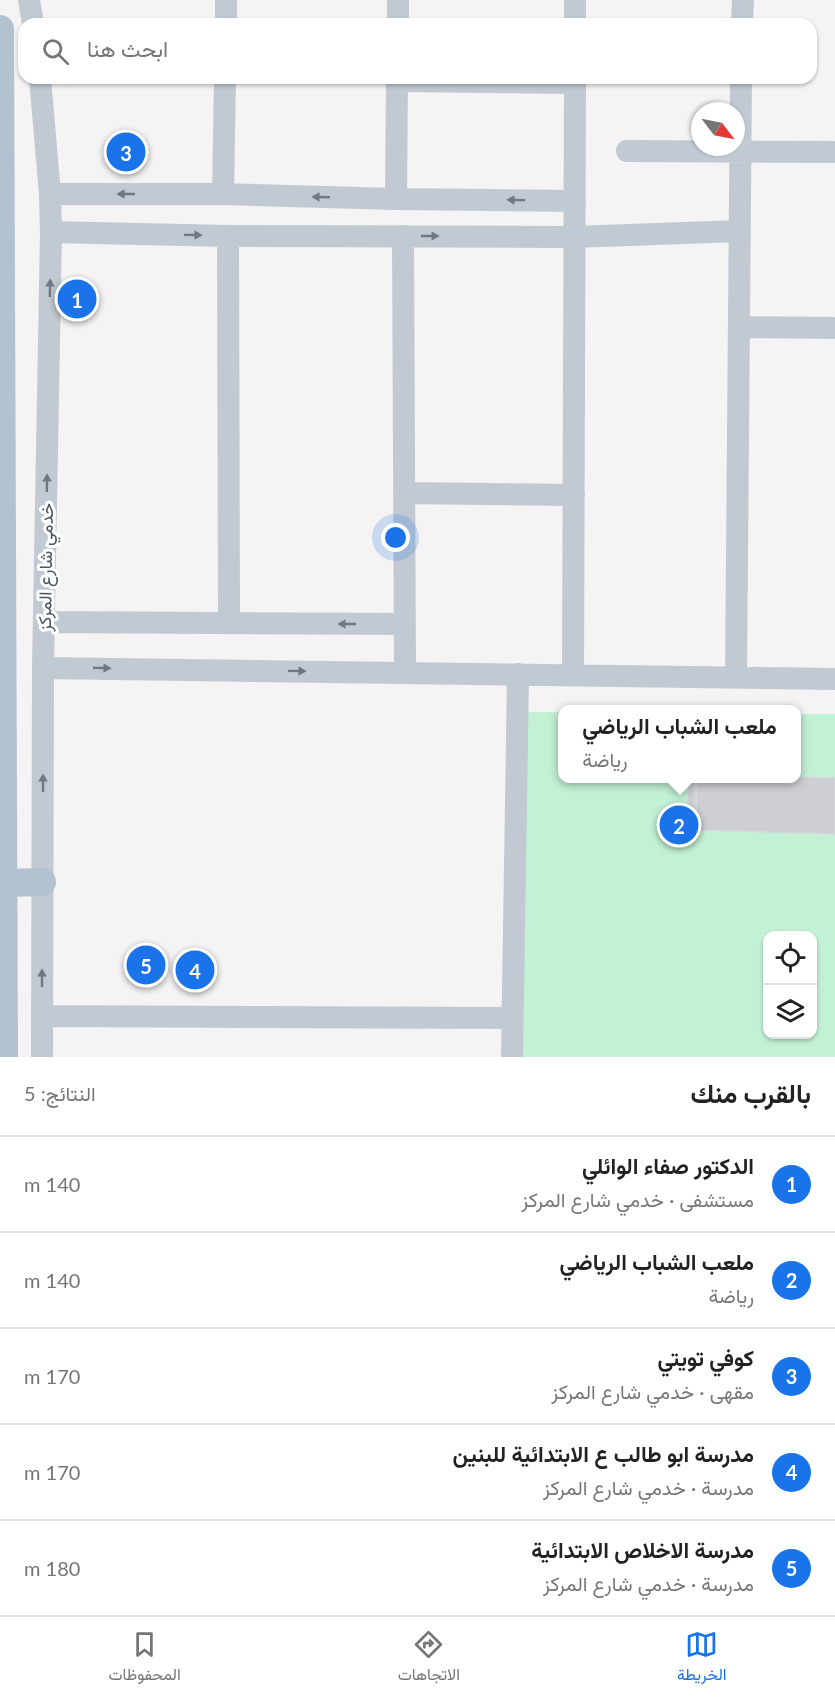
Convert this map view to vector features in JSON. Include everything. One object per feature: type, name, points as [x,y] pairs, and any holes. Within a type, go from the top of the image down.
[{"type":"main road","points":[[0,29],[4,1057]]},
{"type":"main road","points":[[3,883],[42,882]]},
{"type":"street","points":[[29,0],[32,18]]},
{"type":"street","points":[[226,0],[226,18]]},
{"type":"street","points":[[398,0],[398,18]]},
{"type":"street","points":[[575,0],[575,18]]},
{"type":"street","points":[[742,18],[743,0]]},
{"type":"street","name":"خدمي شارع المركز","points":[[41,84],[51,232],[43,668],[42,1057]]},
{"type":"street","points":[[223,194],[225,84]]},
{"type":"street","points":[[396,199],[397,84]]},
{"type":"street","points":[[573,675],[575,84]]},
{"type":"street","points":[[740,102],[741,84]]},
{"type":"street","points":[[745,150],[835,152]]},
{"type":"street","points":[[627,152],[691,151]]},
{"type":"street","points":[[736,677],[739,156]]},
{"type":"street","points":[[50,194],[223,194],[575,201]]},
{"type":"street","points":[[51,232],[228,236],[574,237],[739,231]]},
{"type":"street","points":[[228,236],[228,623]]},
{"type":"street","points":[[403,236],[405,672]]},
{"type":"street","points":[[739,327],[835,328]]},
{"type":"street","points":[[404,493],[574,495]]},
{"type":"street","points":[[45,622],[405,624]]},
{"type":"street","points":[[43,668],[835,679]]},
{"type":"street","points":[[512,1057],[518,674]]},
{"type":"street","points":[[42,1016],[512,1018]]},
{"type":"green space","points":[[524,712],[558,712],[558,783],[801,783],[801,714],[835,714],[835,1057],[520,1057]]},
{"type":"building","points":[[801,777],[835,778],[835,834],[694,830],[695,783],[801,783]]},
{"type":"building","points":[[801,777],[835,778],[835,834],[696,830],[697,783],[801,783]]},
{"type":"building","points":[[688,783],[695,783],[694,828],[687,828]]},
{"type":"place","name":"كوفي تويتي","points":[[126,152]]},
{"type":"place","name":"الدكتور صفاء الوائلي","points":[[77,299]]},
{"type":"place","name":"ملعب الشباب الرياضي","points":[[679,825]]},
{"type":"place","name":"مدرسة الاخلاص الابتدائية","points":[[146,965]]},
{"type":"place","name":"مدرسة ابو طالب ع الابتدائية للبنين","points":[[195,970]]}]
